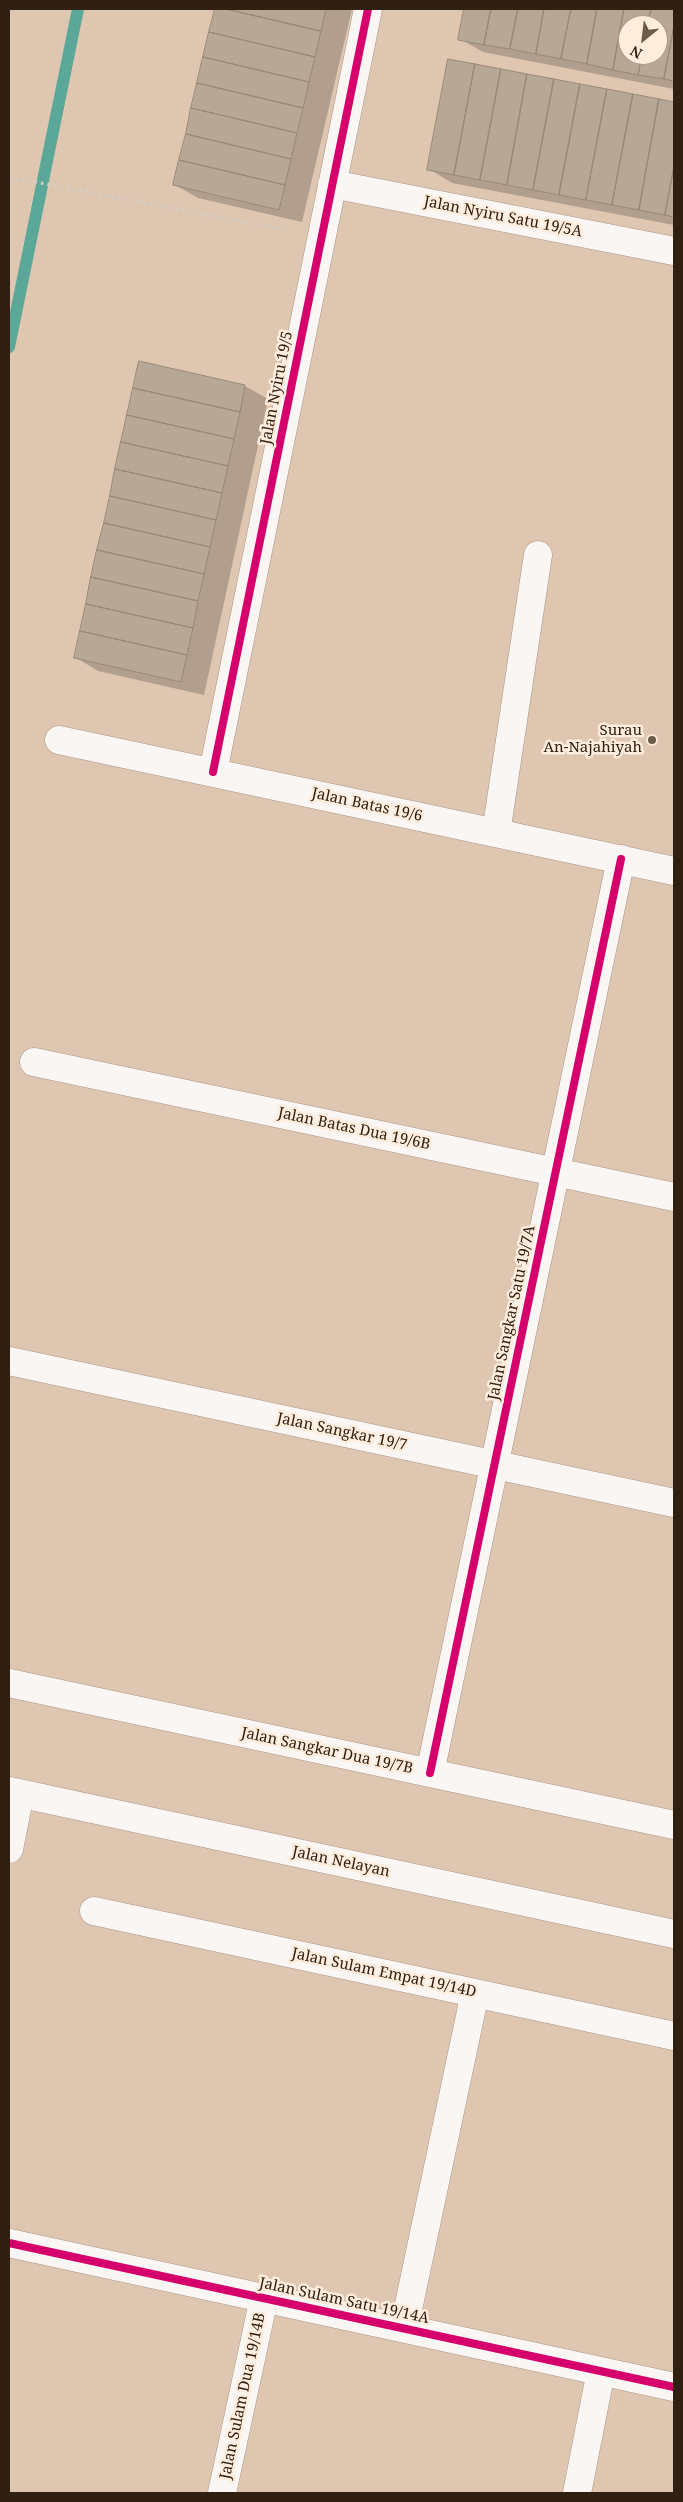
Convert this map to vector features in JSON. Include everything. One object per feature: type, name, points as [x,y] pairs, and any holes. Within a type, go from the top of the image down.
[{"type":"street","name":"Jalan Nyiru 19/5","points":[[213,772],[368,9]]},
{"type":"street","name":"Jalan Nyiru Satu 19/5A","points":[[332,184],[674,251]]},
{"type":"street","points":[[496,832],[538,555]]},
{"type":"street","name":"Jalan Batas 19/6","points":[[59,740],[674,871]]},
{"type":"street","name":"Jalan Sangkar Satu 19/7A","points":[[430,1773],[621,859]]},
{"type":"street","name":"Jalan Batas Dua 19/6B","points":[[34,1062],[674,1197]]},
{"type":"street","name":"Jalan Sangkar 19/7","points":[[9,1361],[674,1503]]},
{"type":"street","name":"Jalan Sangkar Dua 19/7B","points":[[9,1684],[674,1825]]},
{"type":"street","points":[[9,1849],[15,1792]]},
{"type":"street","name":"Jalan Nelayan","points":[[15,1792],[674,1934]]},
{"type":"street","name":"Jalan Sulam Empat 19/14D","points":[[94,1910],[674,2036]]},
{"type":"street","points":[[404,2328],[475,1992]]},
{"type":"street","name":"Jalan Sulam Satu 19/14A","points":[[9,2243],[674,2387]]},
{"type":"street","name":"Jalan Sulam Dua 19/14B","points":[[222,2493],[264,2298]]},
{"type":"street","points":[[577,2493],[600,2371]]},
{"type":"path","points":[[9,177],[322,236]]},
{"type":"building","points":[[215,9],[226,9],[321,31],[315,57],[209,32]]},
{"type":"building","points":[[226,9],[326,9],[321,31]]},
{"type":"building","points":[[464,9],[491,9],[484,45],[458,40]]},
{"type":"building","points":[[491,9],[518,9],[510,49],[484,45]]},
{"type":"building","points":[[518,9],[544,9],[536,54],[510,49]]},
{"type":"building","points":[[544,9],[571,9],[561,59],[536,54]]},
{"type":"building","points":[[571,9],[597,9],[587,64],[561,59]]},
{"type":"building","points":[[597,9],[624,9],[623,15],[618,15],[618,42],[613,70],[587,64]]},
{"type":"building","points":[[624,9],[651,9],[650,15],[623,15]]},
{"type":"building","points":[[651,9],[674,9],[674,26],[668,58],[668,15],[650,15]]},
{"type":"building","points":[[674,26],[674,81],[664,79]]},
{"type":"building","points":[[209,32],[315,57],[309,82],[203,57]]},
{"type":"building","points":[[618,42],[618,65],[640,65],[638,75],[613,70]]},
{"type":"building","points":[[203,57],[309,82],[303,108],[197,83]]},
{"type":"building","points":[[448,59],[475,64],[454,175],[427,170]]},
{"type":"building","points":[[475,64],[501,69],[480,180],[454,175]]},
{"type":"building","points":[[640,65],[667,65],[664,79],[638,75]]},
{"type":"building","points":[[501,69],[527,74],[507,185],[480,180]]},
{"type":"building","points":[[527,74],[554,79],[533,190],[507,185]]},
{"type":"building","points":[[554,79],[580,84],[559,195],[533,190]]},
{"type":"building","points":[[197,83],[303,108],[297,133],[191,108]]},
{"type":"building","points":[[580,84],[607,89],[586,200],[559,195]]},
{"type":"building","points":[[607,89],[633,94],[612,205],[586,200]]},
{"type":"building","points":[[633,94],[659,99],[639,210],[612,205]]},
{"type":"building","points":[[659,99],[674,102],[674,166],[665,215],[639,210]]},
{"type":"building","points":[[191,108],[297,133],[291,159],[186,134]]},
{"type":"building","points":[[186,134],[291,159],[285,185],[179,160]]},
{"type":"building","points":[[179,160],[285,185],[279,210],[173,185]]},
{"type":"building","points":[[674,166],[674,217],[665,215]]},
{"type":"building","points":[[139,361],[245,385],[240,412],[133,388]]},
{"type":"building","points":[[133,388],[240,412],[234,439],[127,415]]},
{"type":"building","points":[[127,415],[234,439],[228,466],[121,442]]},
{"type":"building","points":[[121,442],[228,466],[222,493],[115,469]]},
{"type":"building","points":[[115,469],[222,493],[216,520],[110,496]]},
{"type":"building","points":[[110,496],[216,520],[210,547],[104,523]]},
{"type":"building","points":[[104,523],[210,547],[204,574],[97,550]]},
{"type":"building","points":[[97,550],[204,574],[198,601],[91,577]]},
{"type":"building","points":[[91,577],[198,601],[193,628],[86,604]]},
{"type":"building","points":[[86,604],[193,628],[187,655],[80,631]]},
{"type":"building","points":[[80,631],[187,655],[181,682],[74,658]]},
{"type":"waterway","points":[[9,347],[78,9]]},
{"type":"cycle path","points":[[213,772],[368,9]]},
{"type":"cycle path","points":[[430,1773],[621,859]]},
{"type":"cycle path","points":[[9,2243],[674,2387]]},
{"type":"place","name":"Surau An-Najahiyah","points":[[652,740]]}]
